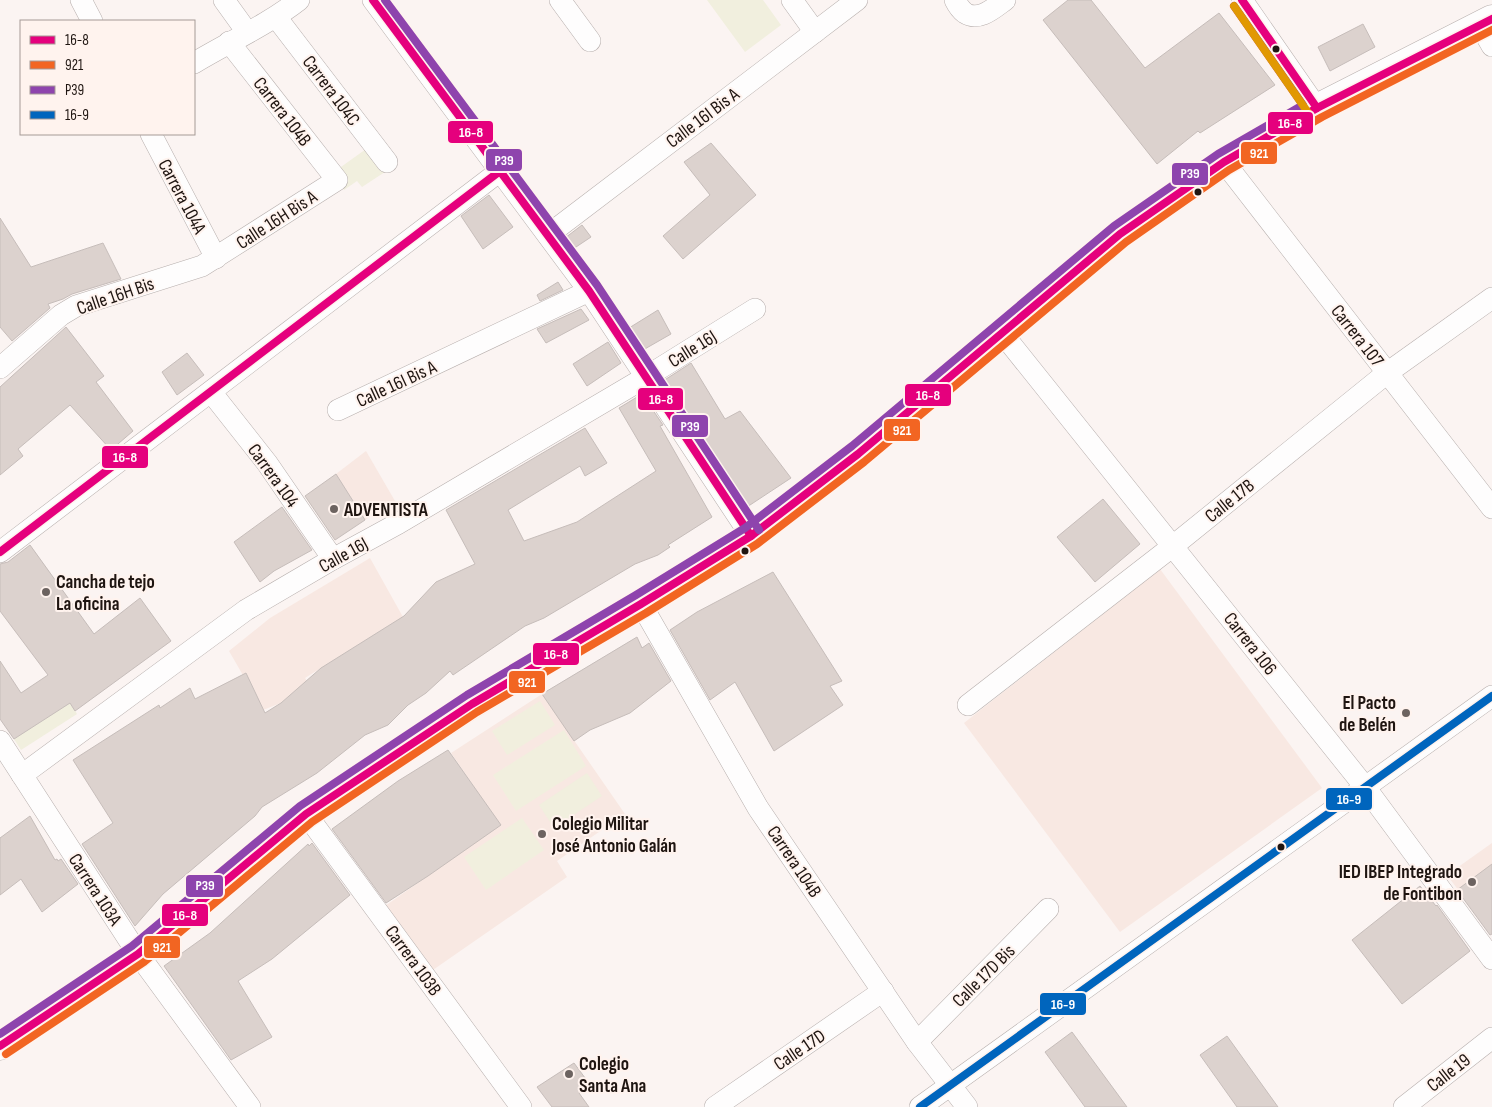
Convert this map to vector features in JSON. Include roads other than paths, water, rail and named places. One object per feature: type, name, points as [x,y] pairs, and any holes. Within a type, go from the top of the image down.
[{"type":"main road","points":[[0,1046],[138,954],[306,814],[472,704],[641,604],[751,536],[858,454],[1120,234],[1224,162],[1317,108],[1488,30]]},
{"type":"street","points":[[81,0],[91,20]]},
{"type":"street","name":"Carrera 104B","points":[[224,0],[238,37],[337,180]]},
{"type":"street","points":[[195,62],[276,17],[300,0]]},
{"type":"street","points":[[373,0],[589,291],[751,536]]},
{"type":"street","points":[[560,0],[590,41]]},
{"type":"street","points":[[792,0],[815,32]]},
{"type":"street","name":"Calle 16I Bis A","points":[[548,234],[858,0]]},
{"type":"street","points":[[954,0],[964,13],[974,16],[983,15],[1005,0]]},
{"type":"street","points":[[1242,0],[1317,108]]},
{"type":"street","name":"Carrera 104C","points":[[276,17],[387,162]]},
{"type":"street","name":"Carrera 104A","points":[[152,135],[216,258]]},
{"type":"street","name":"Carrera 107","points":[[1224,162],[1492,508]]},
{"type":"street","points":[[0,552],[500,171]]},
{"type":"street","name":"Calle 16H Bis A","points":[[216,258],[337,180]]},
{"type":"street","name":"Calle 16H Bis","points":[[0,368],[61,315],[76,306],[202,266],[216,258]]},
{"type":"street","name":"Calle 16I Bis A","points":[[338,410],[589,291]]},
{"type":"street","name":"Calle 17B","points":[[968,705],[1173,546],[1387,373],[1492,298]]},
{"type":"street","name":"Calle 16J","points":[[22,775],[246,610],[333,559],[400,523],[646,377],[756,308]]},
{"type":"street","name":"Carrera 106","points":[[1002,333],[1365,787],[1492,958]]},
{"type":"street","name":"Carrera 104","points":[[211,392],[267,463],[333,559]]},
{"type":"street","name":"Carrera 104B","points":[[641,604],[758,808],[917,1042],[967,1107]]},
{"type":"street","points":[[920,1107],[1492,696]]},
{"type":"street","name":"Carrera 103A","points":[[0,741],[138,954],[250,1107]]},
{"type":"street","name":"Carrera 103B","points":[[306,814],[521,1107]]},
{"type":"street","name":"Calle 17D Bis","points":[[917,1042],[1048,909]]},
{"type":"street","name":"Calle 17D","points":[[714,1107],[883,991]]},
{"type":"street","name":"Calle 19","points":[[1404,1107],[1492,1038]]},
{"type":"place","name":"ADVENTISTA","points":[[334,509]]},
{"type":"place","name":"Cancha de tejo La oficina","points":[[46,592]]},
{"type":"place","name":"El Pacto de Belén","points":[[1406,713]]},
{"type":"place","name":"Colegio Militar José Antonio Galán","points":[[542,834]]},
{"type":"place","name":"IED IBEP Integrado de Fontibon","points":[[1472,882]]},
{"type":"place","name":"Colegio Santa Ana","points":[[569,1074]]}]
